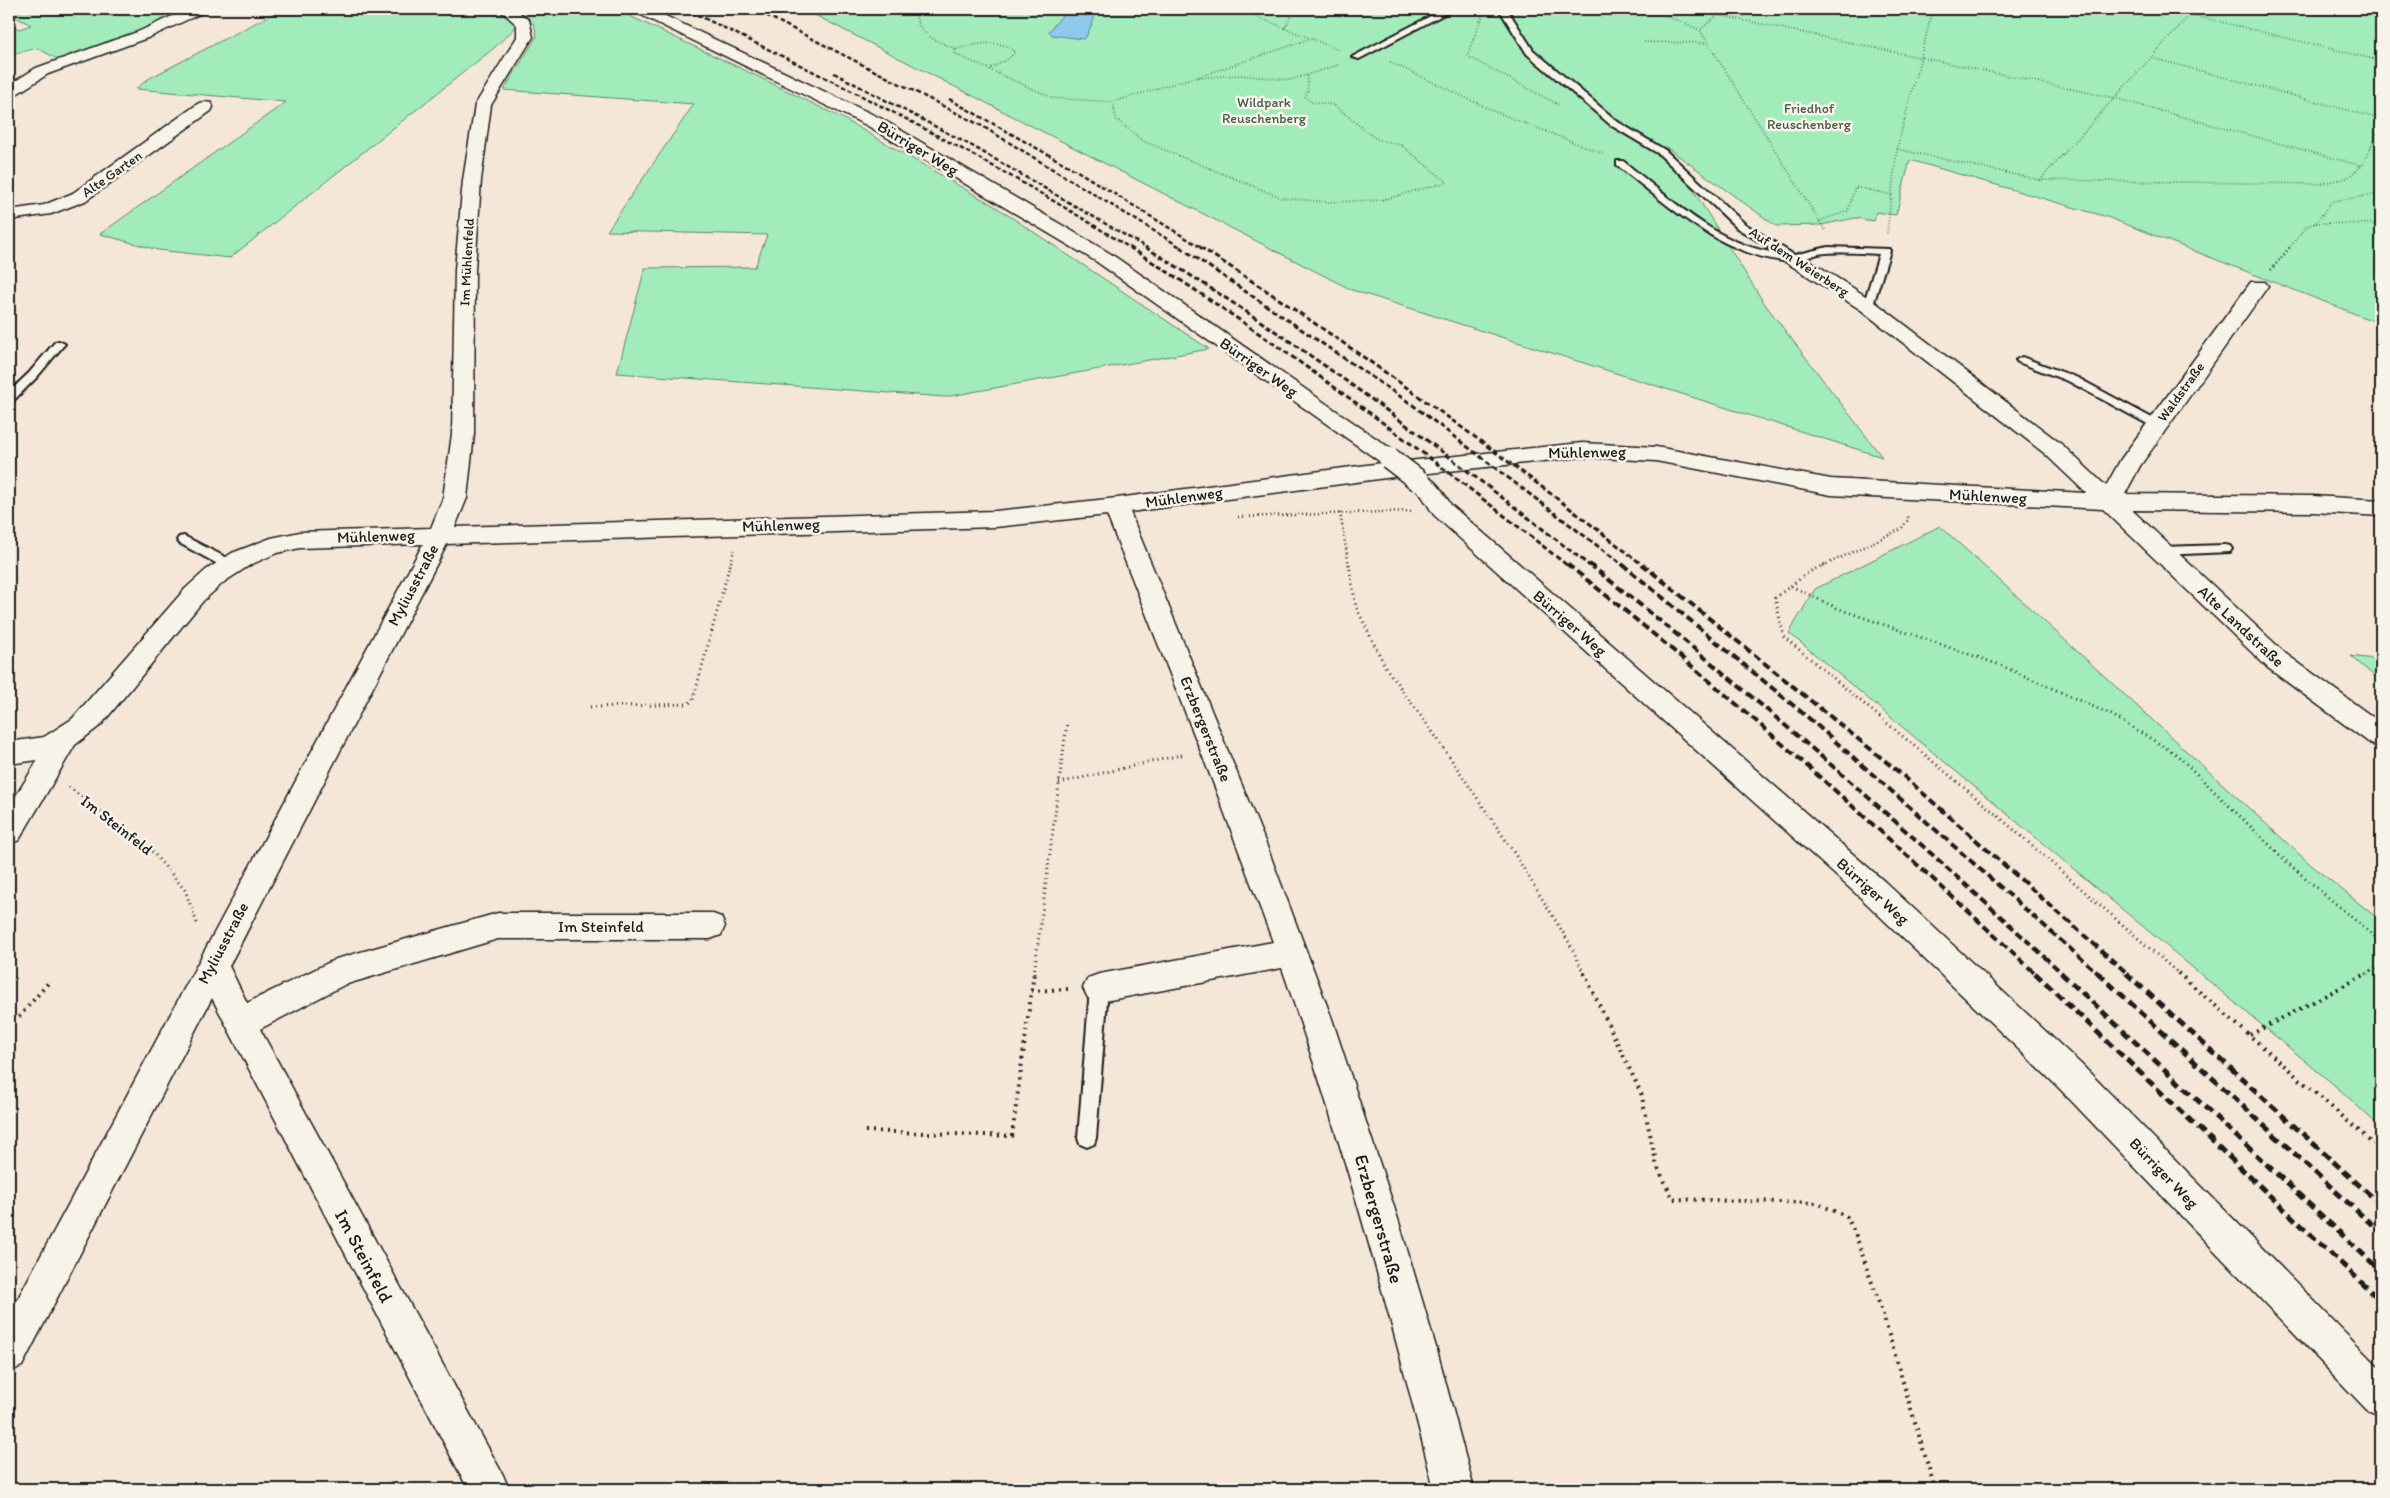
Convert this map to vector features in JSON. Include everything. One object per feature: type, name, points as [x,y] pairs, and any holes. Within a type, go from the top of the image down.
[{"type":"street","points":[[9,92],[42,71],[145,34],[199,9]]},
{"type":"street","name":"Im Mühlenfeld","points":[[440,534],[455,498],[463,434],[465,270],[472,180],[483,105],[525,37],[524,23],[506,9]]},
{"type":"street","name":"Bürriger Weg","points":[[640,9],[874,122],[1104,258],[1419,481],[1431,491],[1442,510],[1874,891],[2070,1076],[2381,1396]]},
{"type":"street","name":"Alte Garten","points":[[9,215],[39,212],[74,200],[204,107]]},
{"type":"street","name":"Auf dem Weierberg","points":[[1794,259],[1868,306],[2052,448],[2110,502]]},
{"type":"street","name":"Waldstraße","points":[[2110,502],[2129,464],[2258,286]]},
{"type":"street","name":"Mühlenweg","points":[[64,741],[92,718],[194,595],[215,576],[230,565],[271,546],[300,540],[440,534],[995,519],[1118,506],[1387,470],[1582,450],[1656,454],[1831,487],[2110,502],[2313,504],[2381,508]]},
{"type":"street","name":"Alte Landstraße","points":[[2110,502],[2278,661],[2381,737]]},
{"type":"street","name":"Erzbergerstraße","points":[[1118,506],[1121,522],[1214,747],[1292,952],[1360,1151],[1433,1404],[1454,1489]]},
{"type":"street","name":"Myliusstraße","points":[[9,1353],[212,964],[440,534]]},
{"type":"street","points":[[9,752],[34,750],[64,741]]},
{"type":"street","points":[[9,832],[64,741]]},
{"type":"street","name":"Im Steinfeld","points":[[240,1023],[336,973],[498,926],[710,926]]},
{"type":"street","points":[[1099,988],[1292,952]]},
{"type":"street","name":"Im Steinfeld","points":[[212,964],[240,1023],[488,1489]]},
{"type":"lane","points":[[1356,57],[1450,9]]},
{"type":"lane","name":"Auf dem Weierberg","points":[[1503,9],[1530,52],[1615,124],[1662,152],[1742,226],[1794,259]]},
{"type":"lane","points":[[1620,162],[1711,234],[1770,256],[1794,259],[1802,254],[1839,249],[1885,251],[1868,306]]},
{"type":"lane","points":[[9,398],[33,375],[59,344]]},
{"type":"lane","points":[[2022,360],[2074,380],[2158,424]]},
{"type":"lane","points":[[184,540],[230,565]]},
{"type":"lane","points":[[2161,550],[2225,549]]},
{"type":"lane","points":[[1087,1138],[1099,988]]},
{"type":"path","points":[[916,9],[914,22],[922,32],[956,49],[1001,43],[1011,46],[1014,52],[1008,59],[989,69]]},
{"type":"path","points":[[1236,9],[1313,38],[1356,57]]},
{"type":"path","points":[[1285,28],[1294,9]]},
{"type":"path","points":[[1656,9],[1654,11],[1700,30],[1819,221],[1839,249]]},
{"type":"path","points":[[1700,30],[1724,9]]},
{"type":"path","points":[[1885,251],[1897,149],[1933,9]]},
{"type":"path","points":[[2168,9],[2381,61]]},
{"type":"path","points":[[2040,180],[2195,9]]},
{"type":"path","points":[[1718,15],[2114,98],[2362,166]]},
{"type":"path","points":[[956,49],[955,54],[1053,98],[1113,102],[1313,38]]},
{"type":"path","points":[[1644,42],[1708,44]]},
{"type":"path","points":[[1368,52],[1494,111],[1534,128],[1589,146],[1620,162]]},
{"type":"path","points":[[1192,78],[1240,75],[1290,80],[1343,64],[1356,57]]},
{"type":"path","points":[[2152,58],[2381,119]]},
{"type":"path","points":[[1113,102],[1116,119],[1143,141],[1282,198],[1327,202],[1382,200],[1447,182],[1401,145],[1376,139],[1334,105],[1311,102],[1305,97],[1308,90],[1307,75]]},
{"type":"path","points":[[1897,149],[2040,180],[2320,184],[2347,178],[2362,166],[2381,125]]},
{"type":"path","points":[[1819,221],[1848,211],[1855,187],[1892,195]]},
{"type":"path","points":[[2316,223],[2332,201],[2381,194]]},
{"type":"path","points":[[2258,286],[2307,226],[2316,223],[2381,224]]},
{"type":"path","points":[[1902,491],[1908,507],[1908,520],[1901,529],[1809,572],[1775,598],[1784,637],[1998,816],[2381,1150]]},
{"type":"path","points":[[1260,516],[1442,510]]},
{"type":"path","points":[[1340,513],[1356,607],[1368,633],[1386,668],[1434,734],[1511,848],[1570,944],[1641,1093],[1656,1166],[1673,1199],[1817,1203],[1847,1217],[1856,1236],[1883,1316],[1935,1489]]},
{"type":"path","points":[[590,708],[688,704],[693,700],[740,526]]},
{"type":"path","points":[[1791,586],[1839,608],[2000,665],[2110,714],[2176,754],[2290,865],[2381,942]]},
{"type":"path","points":[[865,1131],[1012,1136],[1067,723]]},
{"type":"path","points":[[1059,783],[1214,747]]},
{"type":"path","name":"Im Steinfeld","points":[[43,778],[68,786],[150,849],[185,890],[212,964]]},
{"type":"path","points":[[2250,1035],[2381,966]]},
{"type":"path","points":[[19,1017],[48,982]]},
{"type":"path","points":[[1031,991],[1099,988]]},
{"type":"green space","points":[[9,9],[193,9],[150,30],[63,62],[37,48],[9,55],[9,24],[19,29],[31,25],[12,15],[9,16]]},
{"type":"green space","points":[[282,9],[494,9],[515,22],[514,29],[494,48],[230,258],[158,250],[100,234],[286,102],[136,89],[148,79]]},
{"type":"green space","points":[[514,9],[615,9],[759,77],[842,118],[996,207],[1209,349],[945,397],[617,373],[645,268],[755,267],[767,235],[607,231],[694,104],[504,90],[537,36],[534,24]]},
{"type":"green space","points":[[803,9],[2381,9],[2381,324],[2107,217],[1910,160],[1896,215],[1876,212],[1874,221],[1855,218],[1821,225],[1776,226],[1666,147],[1764,303],[1882,457],[1352,290]]},
{"type":"green space","points":[[1940,526],[2310,864],[2381,921],[2381,1128],[2339,1089],[1789,633],[1815,589]]},
{"type":"green space","points":[[2351,656],[2381,660],[2381,682]]},
{"type":"water","points":[[1066,11],[1096,15],[1086,37],[1083,39],[1052,35],[1049,31]]},
{"type":"railway","points":[[685,9],[799,64],[967,152],[1130,248]]},
{"type":"railway","points":[[754,9],[982,126],[1182,248]]},
{"type":"railway","points":[[834,73],[974,147],[1147,248]]},
{"type":"railway","points":[[949,99],[1074,169],[1202,248]]},
{"type":"railway","points":[[1129,247],[1242,322],[1353,400],[1568,566]]},
{"type":"railway","points":[[1145,247],[1260,321],[1372,400],[1590,566]]},
{"type":"railway","points":[[1180,247],[1410,403],[1624,566]]},
{"type":"railway","points":[[1200,247],[1257,284],[1426,401],[1536,482],[1644,566]]},
{"type":"railway","points":[[1567,564],[1688,663],[1806,764],[2036,974]]},
{"type":"railway","points":[[1589,564],[1711,663],[1830,764],[2063,974]]},
{"type":"railway","points":[[1622,564],[1811,720],[2099,974]]},
{"type":"railway","points":[[1642,564],[1900,773],[2128,974]]},
{"type":"railway","points":[[2035,973],[2381,1301]]},
{"type":"railway","points":[[2061,973],[2381,1271]]},
{"type":"railway","points":[[2098,973],[2381,1233]]},
{"type":"railway","points":[[2126,973],[2381,1205]]},
{"type":"park label","name":"Wildpark Reuschenberg","points":[[1264,110]]},
{"type":"park label","name":"Friedhof Reuschenberg","points":[[1809,116]]}]
